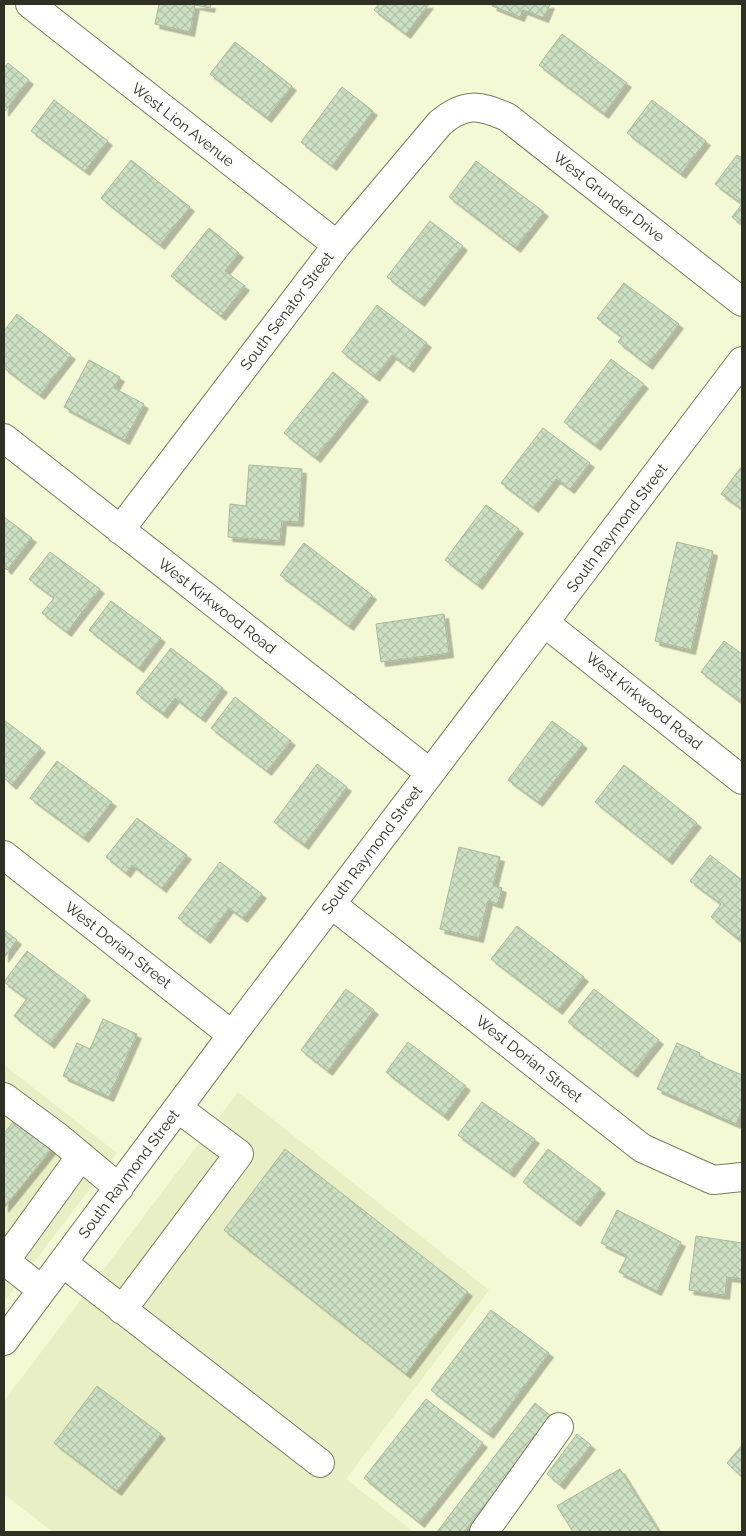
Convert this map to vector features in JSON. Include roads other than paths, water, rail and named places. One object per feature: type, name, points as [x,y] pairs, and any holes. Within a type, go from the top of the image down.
[{"type":"street","name":"West Lion Avenue","points":[[40,7],[337,245]]},
{"type":"street","name":"South Senator Street","points":[[120,530],[337,245],[440,123],[452,113],[468,107]]},
{"type":"street","name":"West Grunder Drive","points":[[468,107],[488,109],[507,117],[742,302]]},
{"type":"street","name":"South Raymond Street","points":[[4,1341],[232,1035],[742,361]]},
{"type":"street","name":"West Kirkwood Road","points":[[4,438],[430,773]]},
{"type":"street","name":"West Kirkwood Road","points":[[545,623],[742,780]]},
{"type":"street","name":"West Dorian Street","points":[[4,854],[232,1035]]},
{"type":"street","name":"West Dorian Street","points":[[331,904],[642,1148],[713,1180],[742,1177]]},
{"type":"street","points":[[4,1097],[81,1156],[119,1188]]},
{"type":"street","points":[[122,1310],[239,1154],[178,1109]]},
{"type":"street","points":[[42,1290],[6,1265],[81,1156]]},
{"type":"street","points":[[63,1263],[320,1463]]},
{"type":"street","points":[[484,1532],[559,1427]]}]
